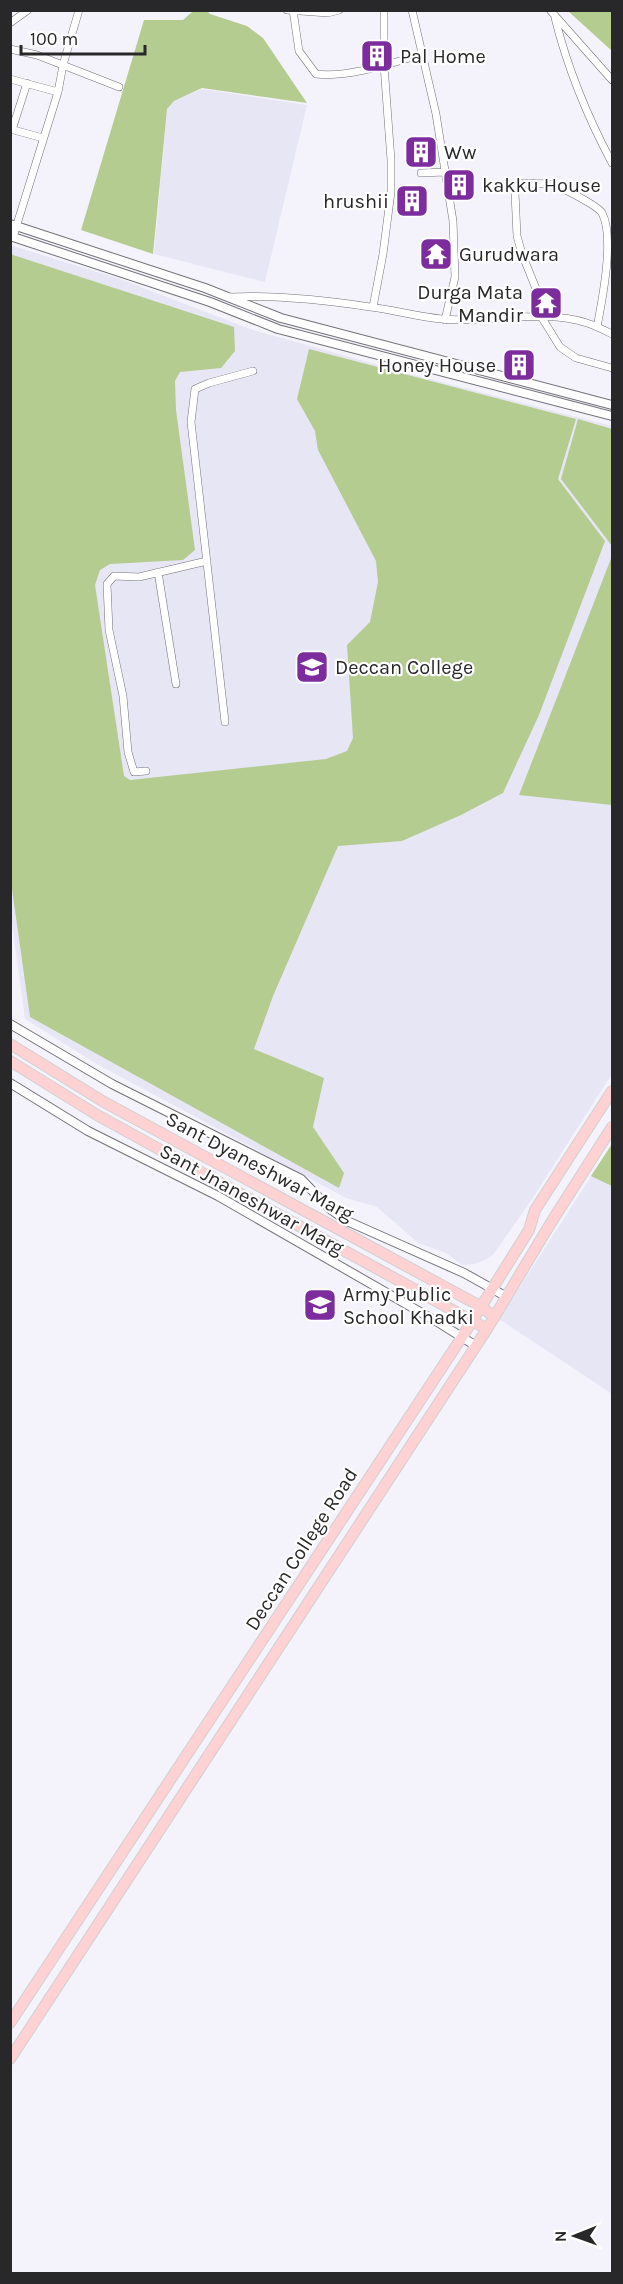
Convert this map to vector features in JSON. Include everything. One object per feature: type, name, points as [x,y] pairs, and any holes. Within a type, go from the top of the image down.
[{"type":"main road","name":"Sant Dyaneshwar Marg","points":[[10,1044],[104,1102],[322,1219],[480,1306],[495,1317]]},
{"type":"main road","name":"Sant Dyaneshwar Marg","points":[[10,1061],[97,1115],[487,1329]]},
{"type":"main road","name":"Deccan College Road","points":[[10,2023],[462,1337],[529,1230],[535,1210],[612,1091]]},
{"type":"main road","name":"Deccan College Road","points":[[10,2059],[495,1317],[553,1219],[612,1127]]},
{"type":"main road","points":[[322,1219],[330,1209]]},
{"type":"street","points":[[10,23],[28,10]]},
{"type":"street","points":[[79,10],[63,65],[58,92],[13,225],[12,236],[198,297],[278,329],[612,416]]},
{"type":"street","points":[[287,10],[328,13],[339,10]]},
{"type":"street","points":[[373,307],[391,192],[391,160],[386,118],[384,10]]},
{"type":"street","points":[[412,10],[423,54],[445,172],[455,253],[455,277],[446,320]]},
{"type":"street","points":[[549,10],[612,80]]},
{"type":"street","points":[[293,11],[299,51],[316,74],[329,76],[384,65],[423,54]]},
{"type":"street","points":[[555,18],[574,85],[612,164]]},
{"type":"street","points":[[10,49],[63,65],[119,87]]},
{"type":"street","points":[[10,79],[58,92]]},
{"type":"street","points":[[27,83],[11,130],[44,138]]},
{"type":"street","points":[[421,173],[445,172]]},
{"type":"street","points":[[597,327],[606,265],[607,235],[604,216],[599,208],[553,184],[518,183],[515,193],[517,236],[541,301],[542,318],[560,347],[576,358],[612,368]]},
{"type":"street","points":[[13,225],[201,287],[281,318],[612,405]]},
{"type":"street","points":[[198,297],[201,287]]},
{"type":"street","points":[[228,297],[263,296],[373,307],[446,320],[542,318],[578,321],[612,334]]},
{"type":"street","points":[[225,722],[191,422],[195,389],[253,371]]},
{"type":"street","points":[[146,771],[134,772],[128,752],[123,696],[109,630],[107,584],[114,576],[139,576],[207,561]]},
{"type":"street","points":[[158,572],[176,684]]},
{"type":"street","name":"Sant Jnaneshwar Marg","points":[[10,1024],[112,1084],[301,1179],[330,1209],[347,1221],[464,1273],[507,1297]]},
{"type":"street","name":"Sant Jnaneshwar Marg","points":[[10,1083],[88,1131],[218,1196],[476,1346]]},
{"type":"shaded area","points":[[202,89],[307,105],[265,282],[154,254],[167,109],[174,101]]},
{"type":"shaded area","name":"Deccan College","points":[[10,245],[117,278],[253,330],[403,372],[612,426],[612,1074],[532,1199],[493,1255],[485,1260],[462,1265],[446,1253],[418,1243],[377,1207],[346,1198],[95,1063],[25,1019],[10,908]]},
{"type":"shaded area","points":[[612,1144],[612,1394],[499,1319]]},
{"type":"green space","points":[[207,11],[247,26],[263,38],[307,103],[202,88],[174,101],[167,109],[153,254],[81,230],[144,20],[183,20],[192,12]]},
{"type":"green space","points":[[568,11],[612,11],[612,51]]},
{"type":"green space","points":[[10,254],[234,327],[235,351],[221,368],[180,372],[175,381],[176,410],[195,550],[183,560],[110,564],[100,570],[95,585],[124,776],[130,780],[326,759],[347,751],[353,738],[347,645],[370,622],[378,582],[376,561],[318,450],[315,431],[297,399],[309,349],[576,419],[558,479],[605,541],[539,715],[503,793],[461,815],[402,841],[338,846],[273,996],[254,1049],[324,1078],[313,1127],[344,1173],[339,1188],[30,1017],[10,875]]},
{"type":"green space","points":[[578,419],[612,429],[612,546],[561,479]]},
{"type":"green space","points":[[612,556],[612,805],[519,795]]},
{"type":"green space","points":[[612,1144],[612,1186],[591,1176]]},
{"type":"place","name":"Pal Home","points":[[377,56]]},
{"type":"place","name":"Ww","points":[[421,152]]},
{"type":"place","name":"kakku House","points":[[459,185]]},
{"type":"place","name":"hrushii","points":[[412,201]]},
{"type":"place","name":"Gurudwara","points":[[436,254]]},
{"type":"place","name":"Durga Mata Mandir","points":[[546,303]]},
{"type":"place","name":"Honey House","points":[[519,365]]},
{"type":"place","name":"Deccan College","points":[[312,667]]},
{"type":"place","name":"Army Public School Khadki","points":[[320,1305]]}]
